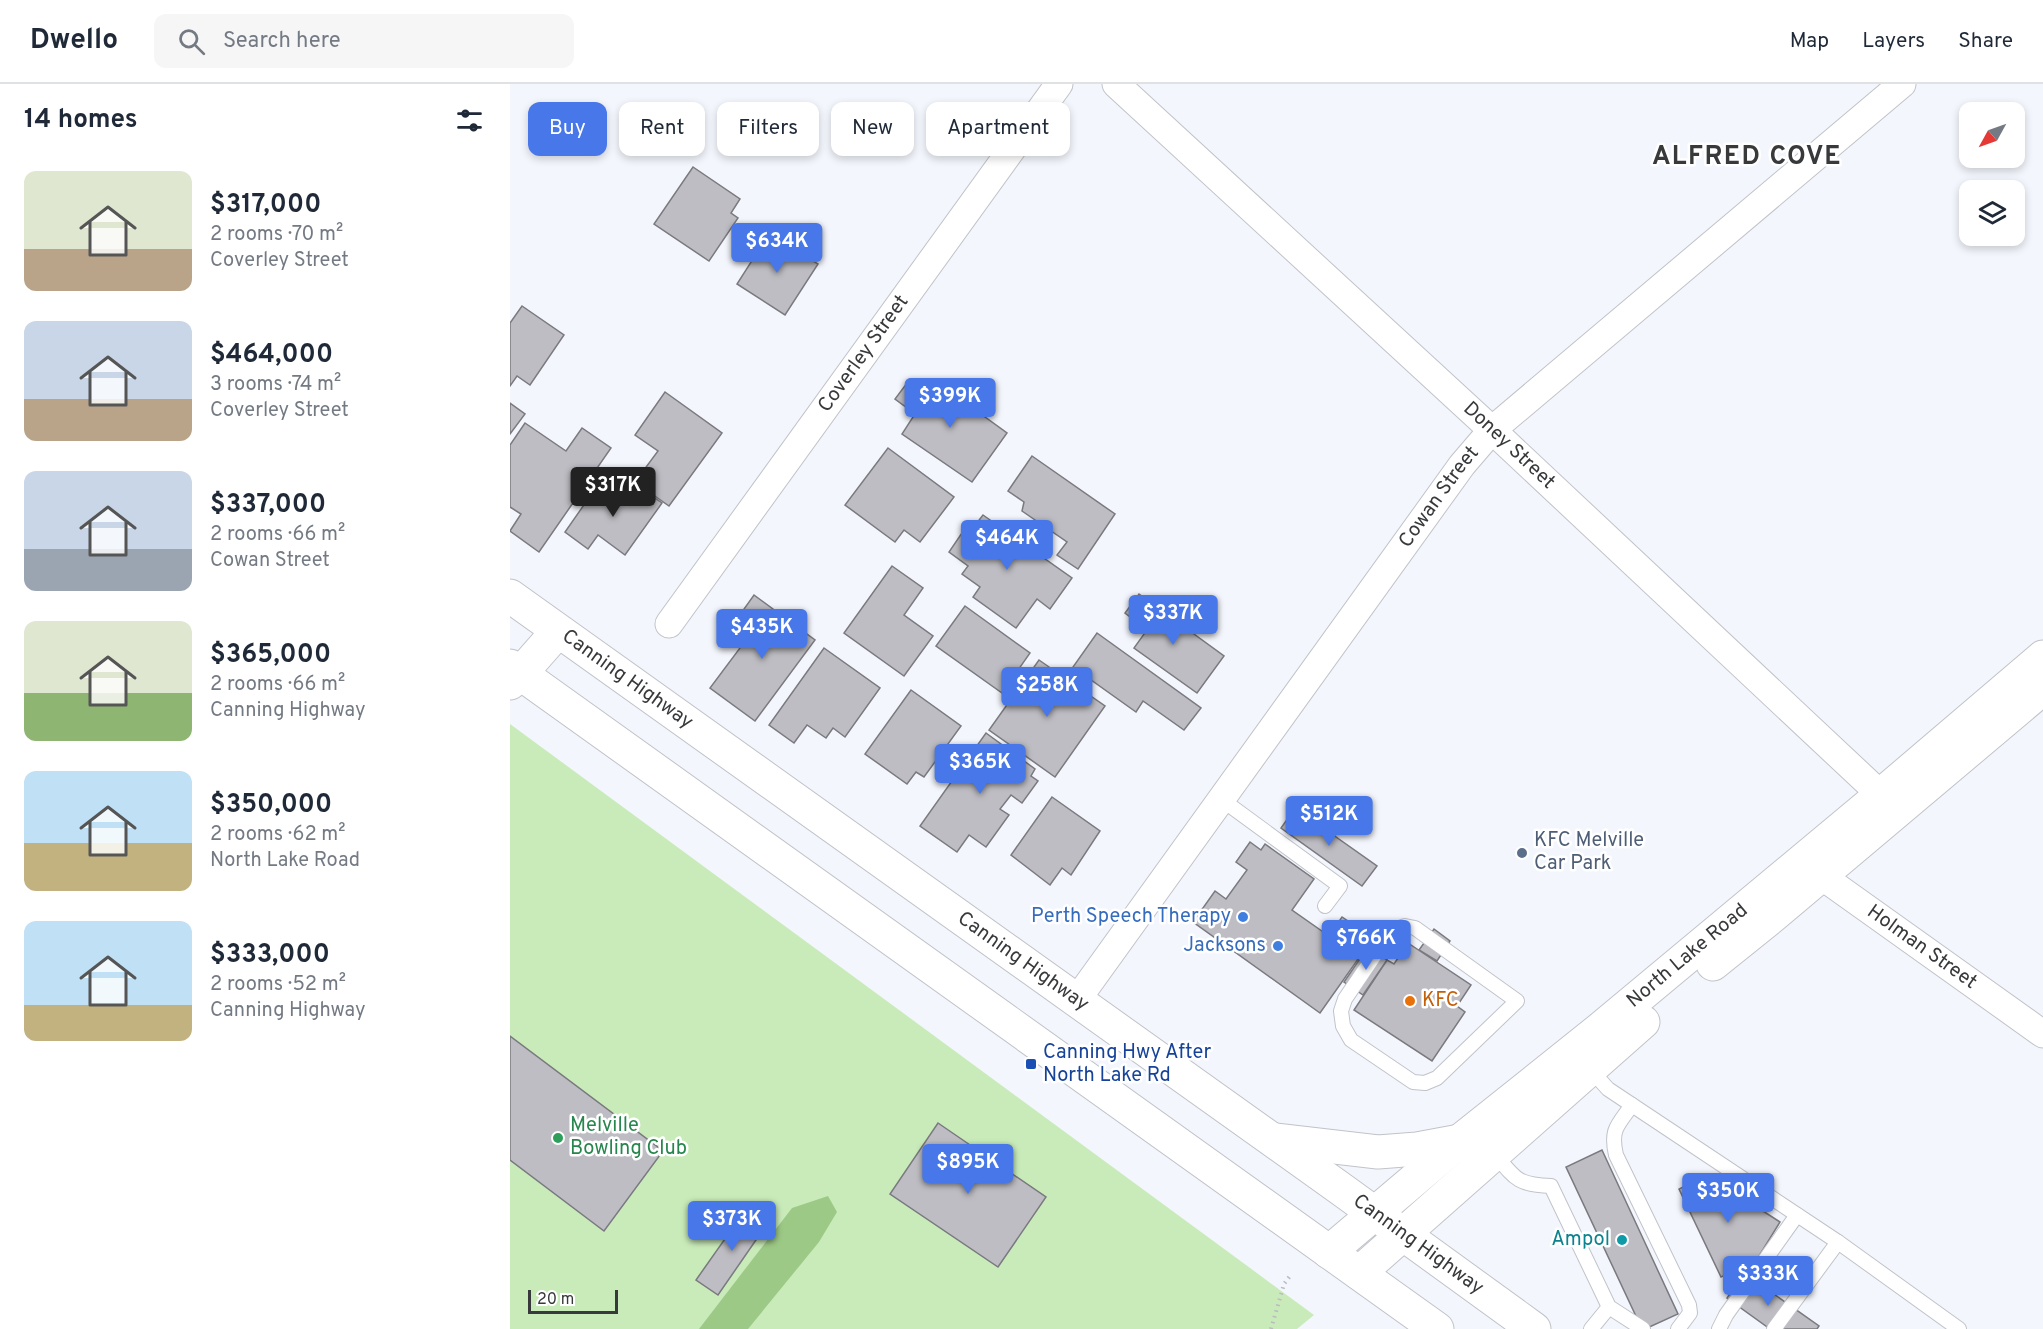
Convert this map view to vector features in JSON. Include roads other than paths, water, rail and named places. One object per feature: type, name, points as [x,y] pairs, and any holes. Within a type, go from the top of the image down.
[{"type":"main road","name":"Canning Highway","points":[[510,596],[1534,1329]]},
{"type":"main road","points":[[558,631],[514,674],[1437,1329]]},
{"type":"main road","name":"North Lake Road","points":[[1889,803],[2043,657]]},
{"type":"main road","name":"North Lake Road","points":[[1329,1252],[1460,1141],[1599,1030],[1811,868],[1889,803],[2043,688]]},
{"type":"main road","name":"North Lake Road","points":[[1359,1273],[1693,980],[1811,868]]},
{"type":"main road","points":[[1270,1140],[1378,1152],[1417,1149],[1460,1141]]},
{"type":"street","name":"Coverley Street","points":[[669,624],[1059,84]]},
{"type":"street","name":"Doney Street","points":[[1116,84],[1492,430],[1889,803]]},
{"type":"street","name":"Cowan Street","points":[[1076,1001],[1462,465],[1492,430],[1902,84]]},
{"type":"street","name":"Holman Street","points":[[1811,868],[2043,1034]]},
{"type":"lane","points":[[1221,799],[1340,886],[1325,906]]},
{"type":"lane","points":[[1405,926],[1415,928],[1517,1001],[1437,1078],[1425,1083],[1413,1082],[1351,1040],[1343,1026],[1341,1011],[1345,999],[1387,937],[1405,926]]},
{"type":"lane","points":[[1590,1069],[1608,1089],[1838,1242],[1959,1329]]},
{"type":"lane","points":[[1632,1105],[1614,1131],[1616,1155],[1689,1305],[1690,1313],[1678,1329]]},
{"type":"lane","points":[[1495,1154],[1513,1177],[1534,1186],[1551,1186],[1609,1307],[1643,1329]]},
{"type":"lane","points":[[1719,1329],[1726,1315],[1797,1215]]},
{"type":"lane","points":[[1774,1329],[1838,1242]]},
{"type":"lane","points":[[1591,1329],[1609,1307]]},
{"type":"place","name":"KFC Melville Car Park","points":[[1522,853]]},
{"type":"place","name":"Perth Speech Therapy","points":[[1243,917]]},
{"type":"place","name":"Jacksons","points":[[1278,946]]},
{"type":"place","name":"KFC","points":[[1410,1001]]},
{"type":"place","name":"Canning Hwy After North Lake Rd","points":[[1031,1064]]},
{"type":"place","name":"Melville Bowling Club","points":[[558,1138]]},
{"type":"place","name":"Ampol","points":[[1622,1240]]},
{"type":"district","name":"ALFRED COVE","points":[[1747,157]]}]
